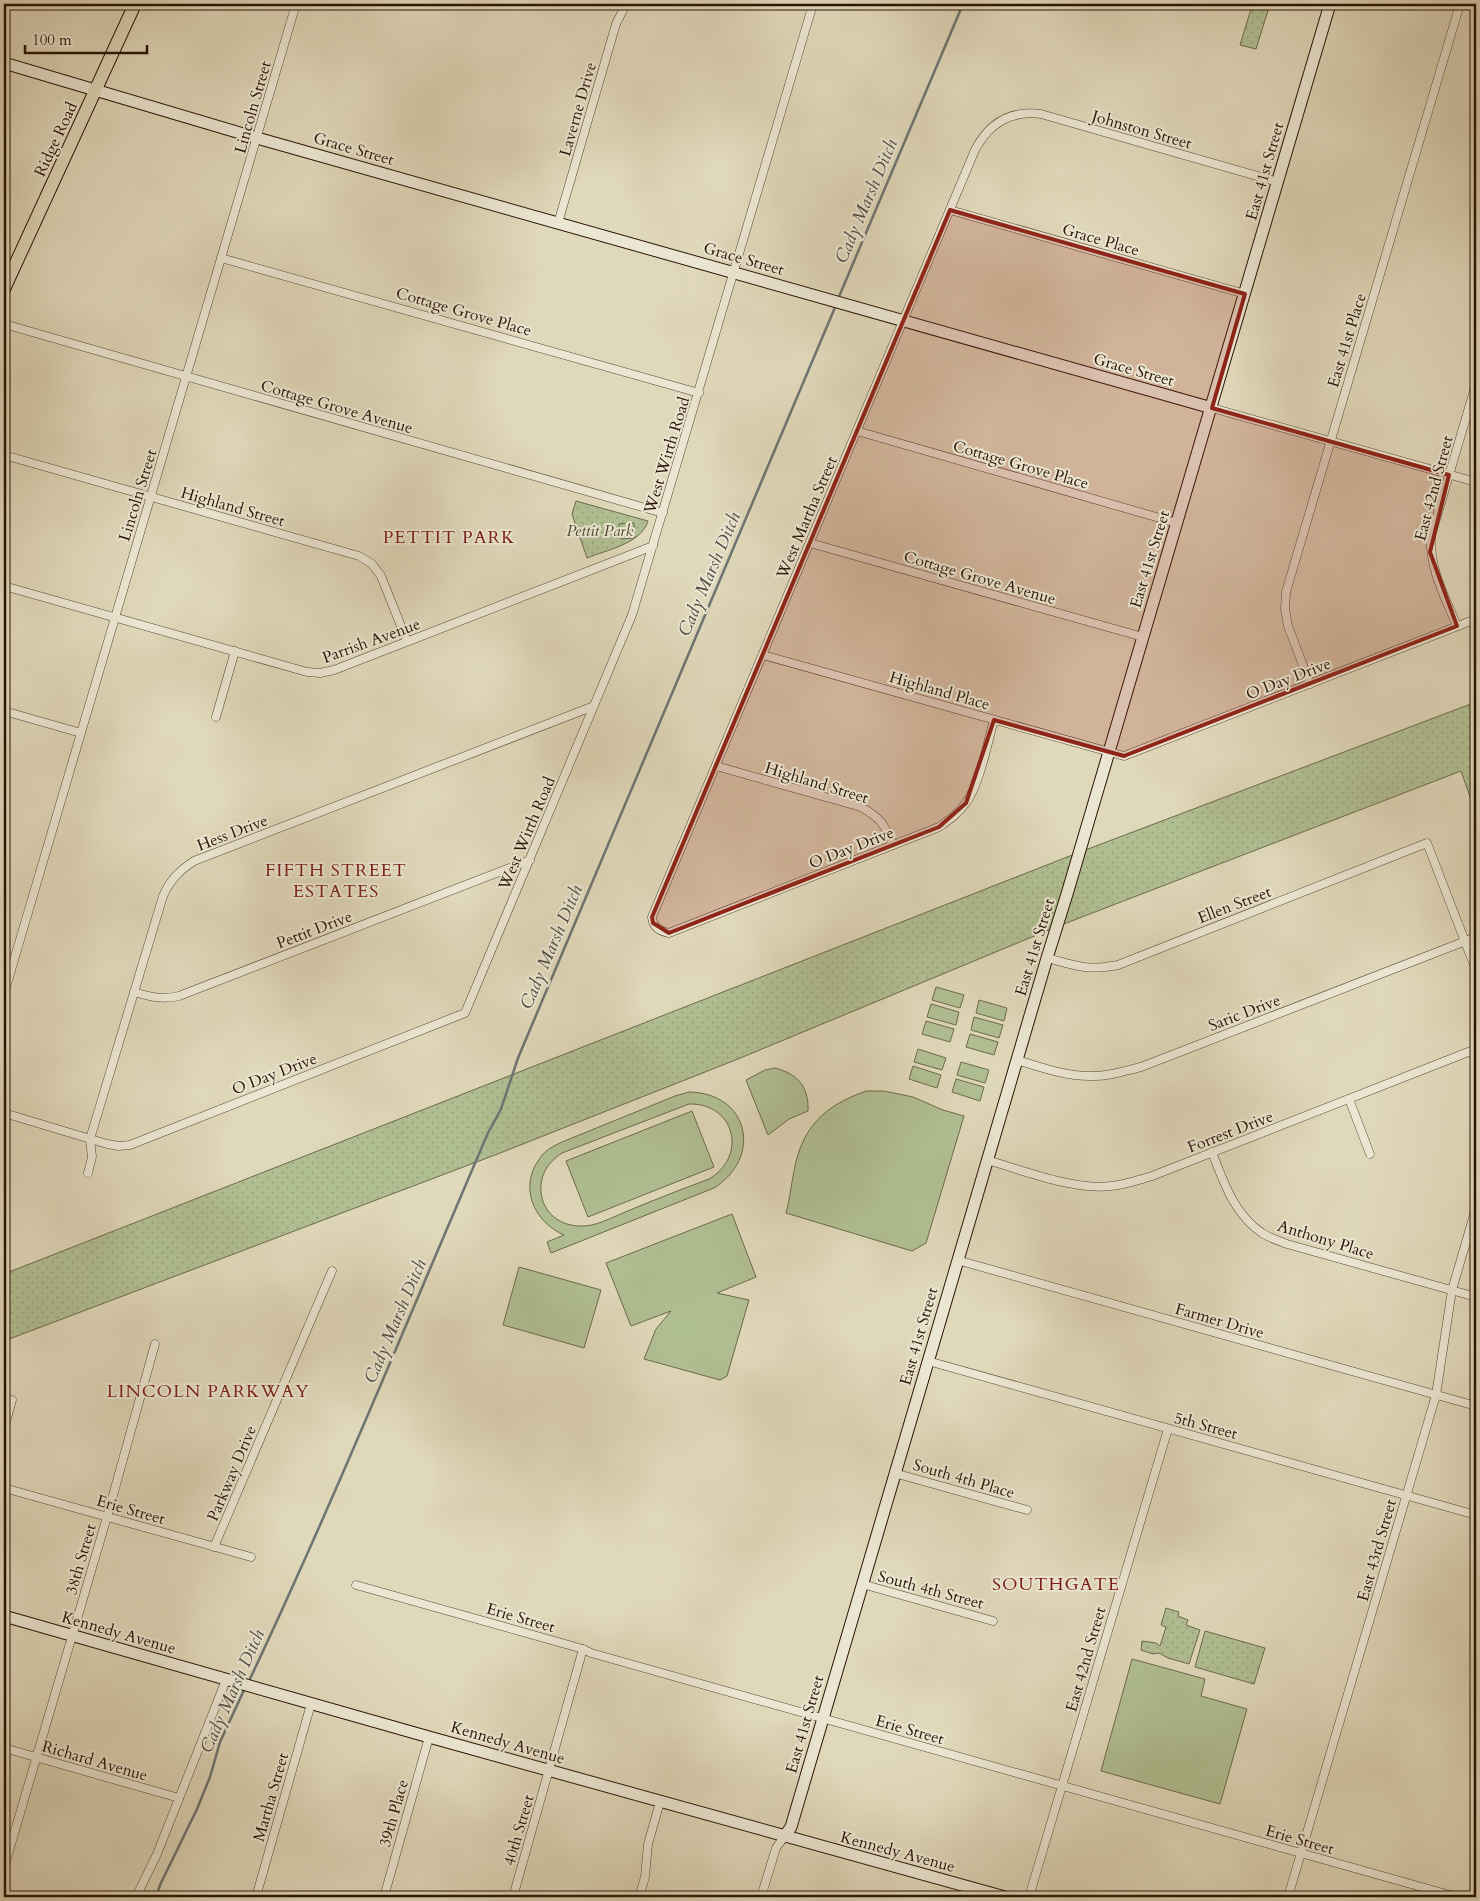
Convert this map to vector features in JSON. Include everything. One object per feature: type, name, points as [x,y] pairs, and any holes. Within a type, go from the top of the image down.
[{"type":"main road","name":"Ridge Road","points":[[4,288],[135,4]]},
{"type":"street","name":"Lincoln Street","points":[[4,994],[296,4]]},
{"type":"street","name":"Laverne Drive","points":[[558,223],[616,24],[626,4]]},
{"type":"street","name":"West Wirth Road","points":[[465,1013],[632,615],[813,4]]},
{"type":"street","name":"East 41st Street","points":[[761,1897],[776,1848],[791,1827],[1016,1060],[1068,894],[1330,4]]},
{"type":"street","name":"East 41st Place","points":[[1310,684],[1288,626],[1285,610],[1286,592],[1460,4]]},
{"type":"street","name":"Grace Street","points":[[4,63],[257,138],[1476,482]]},
{"type":"street","name":"Johnston Street","points":[[999,120],[1022,113],[1041,114],[1278,182]]},
{"type":"street","name":"West Martha Street","points":[[657,929],[652,923],[652,917],[903,320],[980,140],[999,120]]},
{"type":"street","name":"Grace Place","points":[[950,210],[1245,294]]},
{"type":"street","name":"Cottage Grove Place","points":[[221,258],[699,392]]},
{"type":"street","name":"Cottage Grove Avenue","points":[[4,324],[186,378],[663,513]]},
{"type":"street","name":"East 42nd Street","points":[[1457,626],[1434,567],[1430,552],[1431,536],[1476,384]]},
{"type":"street","name":"Cottage Grove Place","points":[[857,432],[1177,523]]},
{"type":"street","name":"Highland Street","points":[[4,455],[359,556],[372,564],[381,576],[407,641]]},
{"type":"street","name":"Cottage Grove Avenue","points":[[810,543],[1143,637]]},
{"type":"street","name":"Parrish Avenue","points":[[4,586],[307,672],[320,673],[334,670],[653,546]]},
{"type":"street","name":"O Day Drive","points":[[1109,753],[1124,756],[1476,619]]},
{"type":"street","points":[[216,717],[235,652]]},
{"type":"street","name":"Highland Place","points":[[763,654],[1109,753]]},
{"type":"street","name":"Hess Drive","points":[[88,1173],[92,1157],[90,1139],[162,896],[169,882],[181,870],[194,861],[594,706]]},
{"type":"street","points":[[4,711],[81,733]]},
{"type":"street","name":"O Day Drive","points":[[657,929],[670,932],[939,827],[956,815],[966,803],[974,787],[994,720]]},
{"type":"street","name":"Highland Street","points":[[716,766],[861,807],[876,815],[885,826],[893,845]]},
{"type":"street","name":"Ellen Street","points":[[1047,958],[1081,968],[1098,968],[1118,964],[1427,842],[1466,942]]},
{"type":"street","name":"Pettit Drive","points":[[134,992],[154,998],[166,999],[179,996],[530,860]]},
{"type":"street","name":"Saric Drive","points":[[1016,1060],[1066,1074],[1091,1076],[1113,1074],[1141,1067],[1476,937]]},
{"type":"street","points":[[1466,942],[1476,970]]},
{"type":"street","name":"O Day Drive","points":[[4,1113],[90,1139],[119,1146],[130,1144],[465,1013]]},
{"type":"street","name":"Forrest Drive","points":[[987,1160],[1067,1182],[1109,1187],[1152,1176],[1476,1049]]},
{"type":"street","points":[[1348,1099],[1370,1154]]},
{"type":"street","name":"Anthony Place","points":[[1212,1152],[1230,1198],[1245,1219],[1263,1234],[1287,1244],[1476,1297]]},
{"type":"street","name":"East 43rd Street","points":[[1288,1897],[1436,1395],[1452,1290],[1476,1208]]},
{"type":"street","name":"Farmer Drive","points":[[957,1260],[1476,1406]]},
{"type":"street","name":"Parkway Drive","points":[[214,1547],[332,1271]]},
{"type":"street","name":"38th Street","points":[[4,1868],[107,1517],[155,1344]]},
{"type":"street","name":"5th Street","points":[[928,1361],[1476,1515]]},
{"type":"street","points":[[4,1429],[12,1400]]},
{"type":"street","name":"East 42nd Street","points":[[1029,1897],[1168,1429]]},
{"type":"street","name":"South 4th Place","points":[[894,1473],[1027,1510]]},
{"type":"street","name":"Erie Street","points":[[4,1488],[251,1557]]},
{"type":"street","name":"Erie Street","points":[[356,1584],[583,1649],[591,1653],[1457,1897]]},
{"type":"street","name":"South 4th Street","points":[[862,1584],[993,1621]]},
{"type":"street","name":"Kennedy Avenue","points":[[4,1616],[310,1704],[1005,1897]]},
{"type":"street","name":"40th Street","points":[[513,1897],[583,1649]]},
{"type":"street","points":[[136,1897],[157,1854],[232,1681]]},
{"type":"street","name":"Martha Street","points":[[256,1897],[310,1704]]},
{"type":"street","name":"39th Place","points":[[384,1897],[429,1737]]},
{"type":"street","name":"Richard Avenue","points":[[4,1748],[180,1798]]},
{"type":"street","points":[[639,1897],[645,1877],[648,1844],[660,1802]]},
{"type":"highlighted area","points":[[950,210],[1245,294],[1212,408],[1449,475],[1430,552],[1457,626],[1124,756],[994,720],[966,803],[939,827],[669,933],[653,923],[652,917]]},
{"type":"green space","points":[[1238,4],[1270,4],[1256,49],[1240,45],[1251,9]]},
{"type":"green space","name":"Pettit Park","points":[[576,501],[648,521],[644,529],[631,541],[587,558],[572,514]]},
{"type":"green space","points":[[634,523],[635,538],[621,539],[619,524]]},
{"type":"green space","points":[[1476,702],[1476,814],[1461,771],[1056,927],[738,1059],[495,1155],[4,1341],[4,1274],[1080,852]]},
{"type":"green space","points":[[936,987],[964,995],[960,1008],[932,1000]]},
{"type":"green space","points":[[979,1000],[1007,1008],[1004,1021],[976,1013]]},
{"type":"green space","points":[[931,1004],[959,1012],[956,1025],[927,1017]]},
{"type":"green space","points":[[974,1017],[1003,1025],[999,1038],[971,1030]]},
{"type":"green space","points":[[926,1021],[954,1029],[950,1042],[922,1034]]},
{"type":"green space","points":[[970,1034],[998,1042],[994,1055],[966,1047]]},
{"type":"green space","points":[[918,1049],[946,1058],[942,1070],[914,1062]]},
{"type":"green space","points":[[961,1062],[989,1070],[985,1083],[957,1075]]},
{"type":"green space","points":[[913,1066],[941,1075],[937,1088],[909,1079]]},
{"type":"green space","points":[[775,1068],[796,1078],[804,1088],[808,1111],[789,1119],[768,1135],[746,1080],[765,1070]]},
{"type":"green space","points":[[956,1079],[984,1087],[980,1101],[952,1092]]},
{"type":"green space","points":[[866,1091],[884,1091],[913,1097],[943,1110],[964,1116],[926,1243],[912,1251],[786,1213],[798,1156],[809,1130],[827,1111],[851,1097]]},
{"type":"green space","points":[[689,1092],[709,1095],[725,1103],[736,1115],[742,1129],[743,1144],[739,1160],[729,1175],[714,1188],[551,1253],[547,1242],[564,1235],[544,1222],[537,1213],[530,1192],[530,1180],[533,1169],[542,1155],[550,1148],[562,1142]],"holes":[[[689,1104],[705,1106],[717,1112],[726,1121],[731,1132],[732,1145],[729,1157],[721,1169],[709,1179],[588,1226],[575,1226],[560,1221],[545,1206],[541,1191],[542,1179],[549,1164],[562,1153]]]},
{"type":"green space","points":[[692,1111],[714,1167],[588,1217],[566,1161]]},
{"type":"green space","points":[[732,1214],[756,1277],[717,1293],[749,1300],[727,1376],[720,1380],[644,1359],[656,1329],[671,1311],[631,1326],[606,1263]]},
{"type":"green space","points":[[519,1267],[601,1290],[584,1348],[503,1325]]},
{"type":"green space","points":[[1166,1608],[1179,1612],[1178,1616],[1188,1620],[1186,1625],[1200,1630],[1189,1664],[1168,1658],[1159,1653],[1153,1654],[1141,1650],[1142,1641],[1156,1643],[1160,1646],[1166,1627],[1161,1625]]},
{"type":"green space","points":[[1205,1631],[1265,1648],[1254,1684],[1195,1667]]},
{"type":"green space","points":[[1132,1659],[1205,1679],[1201,1696],[1247,1709],[1220,1804],[1101,1771]]},
{"type":"waterway","name":"Cady Marsh Ditch","points":[[838,299],[963,4]]},
{"type":"waterway","name":"Cady Marsh Ditch","points":[[249,1681],[341,1477],[488,1133],[501,1109],[518,1058],[836,305]]},
{"type":"waterway","name":"Cady Marsh Ditch","points":[[156,1897],[197,1809],[210,1777],[220,1742],[245,1688]]},
{"type":"district","name":"PETTIT PARK","points":[[449,537]]},
{"type":"district","name":"FIFTH STREET ESTATES","points":[[336,880]]},
{"type":"district","name":"LINCOLN PARKWAY","points":[[208,1391]]},
{"type":"district","name":"SOUTHGATE","points":[[1056,1584]]}]
